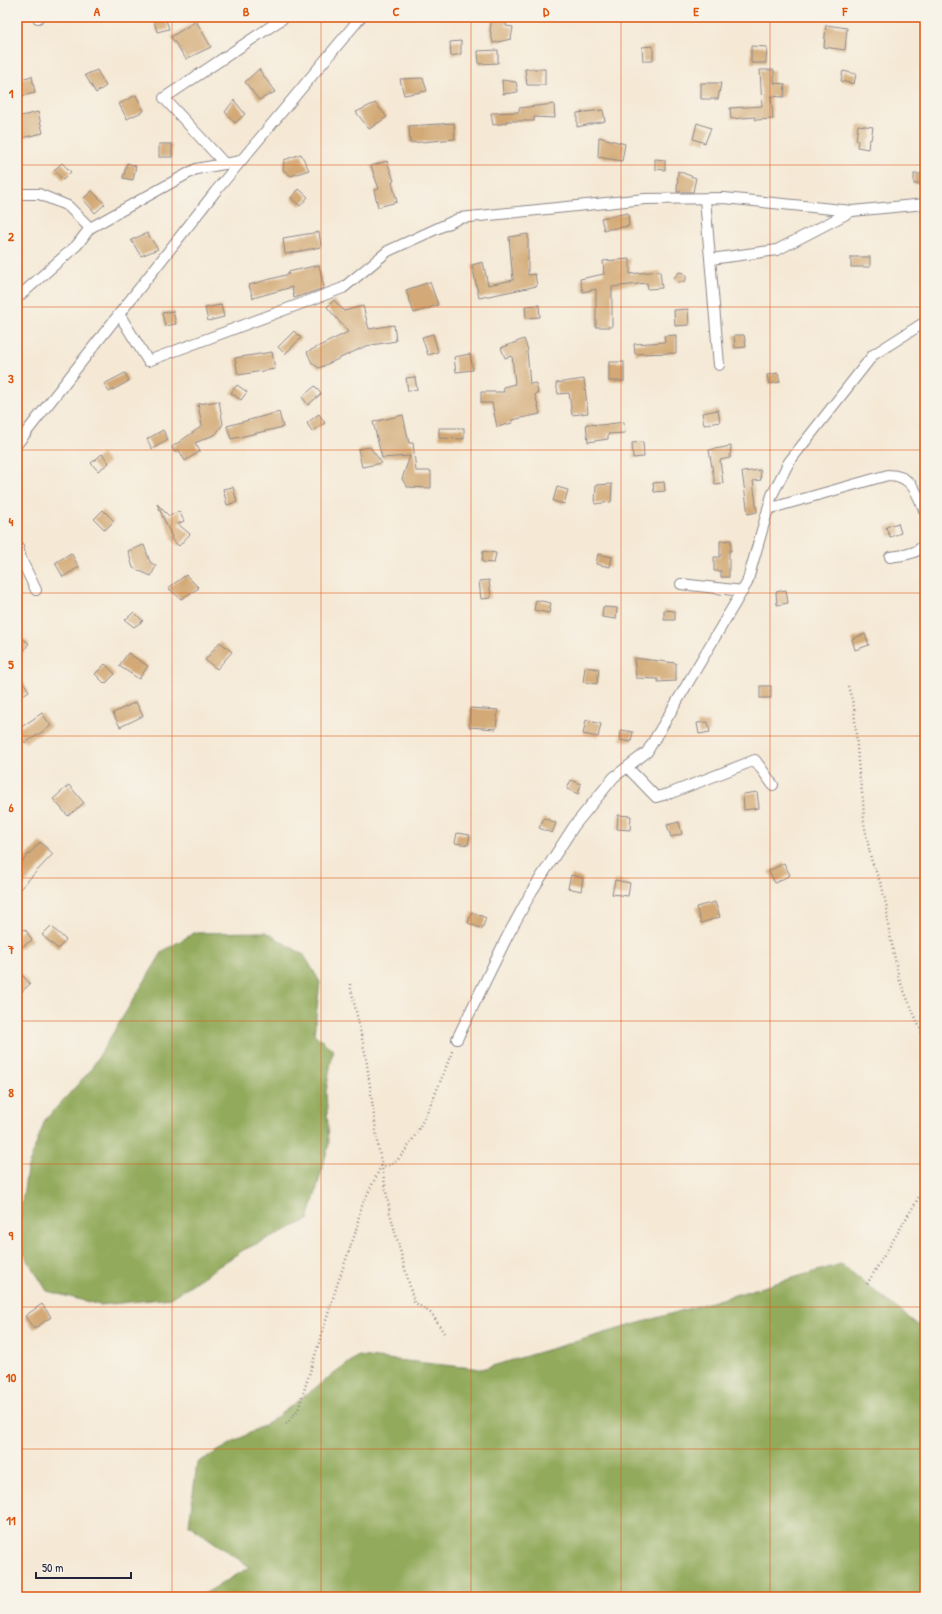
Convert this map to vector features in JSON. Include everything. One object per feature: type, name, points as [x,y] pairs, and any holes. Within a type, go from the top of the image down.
[{"type":"street","points":[[225,164],[164,98],[285,17]]},
{"type":"street","points":[[17,444],[215,192],[361,17]]},
{"type":"street","points":[[17,298],[77,245],[90,228],[196,169],[241,161]]},
{"type":"street","points":[[17,194],[39,194],[68,206],[90,228]]},
{"type":"street","points":[[119,314],[148,361],[343,288],[388,251],[460,218],[646,199],[724,198],[852,212],[925,204]]},
{"type":"street","points":[[705,199],[719,365]]},
{"type":"street","points":[[711,259],[777,250],[852,212]]},
{"type":"street","points":[[458,1039],[507,937],[532,891],[574,826],[614,777],[647,752],[743,591],[747,583],[772,495],[789,462],[873,355],[925,322]]},
{"type":"street","points":[[768,509],[888,475],[896,475],[913,486],[925,512]]},
{"type":"street","points":[[890,557],[910,554],[924,545],[925,542]]},
{"type":"street","points":[[17,544],[21,559],[36,590]]},
{"type":"street","points":[[681,584],[743,591]]},
{"type":"street","points":[[627,767],[656,797],[671,793],[756,760],[773,785]]},
{"type":"path","points":[[848,686],[854,708],[865,830],[887,908],[888,926],[899,979],[925,1040]]},
{"type":"path","points":[[350,984],[366,1057],[381,1166],[390,1213],[414,1302],[432,1314],[444,1333]]},
{"type":"path","points":[[381,1166],[390,1165],[408,1148],[440,1083],[458,1039]]},
{"type":"path","points":[[286,1424],[298,1410],[338,1282],[356,1231],[360,1210],[381,1166]]},
{"type":"path","points":[[867,1284],[925,1187]]},
{"type":"green space","points":[[266,932],[304,955],[320,982],[314,1034],[333,1050],[326,1092],[329,1144],[308,1220],[243,1250],[171,1298],[100,1305],[47,1291],[17,1243],[17,1234],[27,1170],[45,1120],[90,1071],[163,951],[194,933]]},
{"type":"green space","points":[[841,1264],[919,1326],[925,1304],[925,1597],[199,1597],[250,1567],[189,1525],[197,1463],[271,1421],[358,1356],[482,1369]]},
{"type":"building","points":[[153,17],[165,17],[169,29],[157,32]]},
{"type":"building","points":[[492,17],[507,19],[506,26],[513,27],[511,39],[493,43],[490,30]]},
{"type":"building","points":[[196,21],[211,47],[186,59],[171,37]]},
{"type":"building","points":[[826,25],[847,28],[845,50],[824,47]]},
{"type":"building","points":[[461,41],[461,54],[451,56],[450,42]]},
{"type":"building","points":[[653,46],[653,61],[643,61],[642,47]]},
{"type":"building","points":[[751,46],[767,47],[766,63],[751,63]]},
{"type":"building","points":[[498,50],[498,63],[479,64],[478,51]]},
{"type":"building","points":[[259,69],[275,92],[259,100],[245,82]]},
{"type":"building","points":[[525,69],[545,69],[545,85],[527,85]]},
{"type":"building","points":[[97,70],[106,86],[96,93],[85,75]]},
{"type":"building","points":[[760,70],[774,70],[774,83],[785,84],[784,97],[771,96],[773,119],[755,120],[755,117],[731,119],[730,108],[762,106]]},
{"type":"building","points":[[843,71],[856,74],[854,84],[841,81]]},
{"type":"building","points":[[32,76],[35,93],[17,97],[17,80]]},
{"type":"building","points":[[423,78],[427,91],[404,95],[400,79]]},
{"type":"building","points":[[502,80],[516,82],[518,92],[503,94]]},
{"type":"building","points":[[701,83],[721,83],[718,99],[701,99]]},
{"type":"building","points":[[136,95],[144,111],[127,119],[119,104]]},
{"type":"building","points":[[234,100],[245,114],[235,123],[225,112]]},
{"type":"building","points":[[375,103],[387,117],[369,129],[356,112]]},
{"type":"building","points":[[554,104],[555,118],[534,117],[534,121],[506,121],[506,123],[493,125],[491,113],[519,112],[519,108]]},
{"type":"building","points":[[603,110],[605,121],[577,127],[577,113]]},
{"type":"building","points":[[38,112],[43,133],[17,139],[17,117]]},
{"type":"building","points":[[454,123],[455,139],[410,143],[409,126]]},
{"type":"building","points":[[697,123],[711,128],[705,143],[693,139]]},
{"type":"building","points":[[858,125],[873,127],[868,149],[857,147],[858,141],[856,140]]},
{"type":"building","points":[[599,137],[625,144],[622,161],[598,157]]},
{"type":"building","points":[[159,144],[172,144],[172,157],[159,157]]},
{"type":"building","points":[[301,154],[309,170],[291,176],[283,170],[284,160]]},
{"type":"building","points":[[655,159],[665,160],[665,170],[655,169]]},
{"type":"building","points":[[387,161],[394,181],[392,182],[397,202],[378,207],[374,190],[379,189],[371,166]]},
{"type":"building","points":[[62,163],[71,172],[63,180],[54,170]]},
{"type":"building","points":[[127,163],[136,166],[133,180],[123,178]]},
{"type":"building","points":[[678,171],[696,178],[693,192],[677,192]]},
{"type":"building","points":[[914,174],[925,174],[925,184],[914,184]]},
{"type":"building","points":[[299,189],[308,197],[300,206],[291,198]]},
{"type":"building","points":[[92,191],[105,204],[95,213],[83,199]]},
{"type":"building","points":[[628,213],[629,226],[604,230],[601,218]]},
{"type":"building","points":[[319,232],[321,247],[285,254],[283,238]]},
{"type":"building","points":[[147,233],[158,249],[141,256],[131,240]]},
{"type":"building","points":[[528,234],[528,275],[535,274],[537,286],[479,298],[472,265],[483,262],[488,285],[513,280],[509,237]]},
{"type":"building","points":[[851,257],[870,257],[870,267],[851,267]]},
{"type":"building","points":[[630,259],[630,274],[660,271],[662,288],[648,289],[647,283],[612,287],[612,327],[596,327],[596,289],[583,292],[580,279],[604,274],[603,261]]},
{"type":"building","points":[[319,265],[324,288],[294,298],[292,287],[253,298],[249,285],[289,274],[288,272]]},
{"type":"building","points":[[679,272],[684,273],[686,276],[686,280],[683,282],[678,282],[674,278]]},
{"type":"building","points":[[430,282],[438,305],[414,313],[406,290]]},
{"type":"building","points":[[334,300],[344,311],[363,306],[369,329],[394,325],[396,341],[366,346],[319,368],[312,363],[307,352],[348,332],[327,307]]},
{"type":"building","points":[[221,305],[224,317],[208,321],[205,308]]},
{"type":"building","points":[[539,305],[540,317],[526,318],[525,306]]},
{"type":"building","points":[[688,309],[689,325],[675,326],[674,310]]},
{"type":"building","points":[[173,311],[176,324],[165,326],[162,313]]},
{"type":"building","points":[[294,331],[301,338],[285,354],[278,347]]},
{"type":"building","points":[[433,334],[438,352],[428,355],[422,337]]},
{"type":"building","points":[[676,335],[676,353],[635,354],[634,344],[665,342],[664,336]]},
{"type":"building","points":[[734,335],[744,335],[746,347],[735,348]]},
{"type":"building","points":[[524,339],[528,350],[530,384],[536,383],[538,393],[535,394],[540,414],[512,420],[512,423],[497,427],[492,403],[481,403],[481,392],[504,392],[503,387],[515,384],[512,356],[505,358],[501,348]]},
{"type":"building","points":[[272,352],[275,369],[238,375],[235,358]]},
{"type":"building","points":[[470,354],[473,370],[456,372],[454,357]]},
{"type":"building","points":[[609,362],[624,362],[624,381],[609,381]]},
{"type":"building","points":[[125,373],[129,381],[109,392],[104,384]]},
{"type":"building","points":[[778,373],[780,382],[769,384],[767,375]]},
{"type":"building","points":[[415,377],[417,390],[408,391],[406,378]]},
{"type":"building","points":[[584,379],[588,413],[572,415],[569,393],[558,394],[556,383]]},
{"type":"building","points":[[237,385],[247,392],[241,400],[231,393]]},
{"type":"building","points":[[315,386],[321,394],[308,405],[302,397]]},
{"type":"building","points":[[219,401],[223,424],[216,434],[195,443],[200,451],[185,461],[179,450],[174,452],[172,447],[202,426],[198,404]]},
{"type":"building","points":[[718,410],[720,422],[704,425],[702,413]]},
{"type":"building","points":[[279,412],[283,427],[231,439],[227,426]]},
{"type":"building","points":[[319,414],[325,423],[312,432],[307,423]]},
{"type":"building","points":[[403,415],[409,443],[413,443],[416,471],[431,471],[431,488],[407,487],[402,479],[410,456],[382,458],[373,422]]},
{"type":"building","points":[[624,422],[625,433],[608,434],[608,439],[588,442],[586,424],[601,425]]},
{"type":"building","points":[[439,428],[464,428],[464,439],[439,438]]},
{"type":"building","points":[[163,430],[168,440],[152,449],[147,439]]},
{"type":"building","points":[[643,442],[644,457],[633,458],[632,443]]},
{"type":"building","points":[[731,446],[730,458],[720,460],[723,483],[715,484],[709,450]]},
{"type":"building","points":[[370,447],[382,463],[362,467],[358,449]]},
{"type":"building","points":[[102,454],[109,463],[98,471],[91,463]]},
{"type":"building","points":[[760,470],[761,480],[753,481],[757,512],[748,514],[742,472]]},
{"type":"building","points":[[664,482],[665,491],[654,492],[653,483]]},
{"type":"building","points":[[612,484],[611,502],[595,504],[596,485]]},
{"type":"building","points":[[233,487],[237,502],[227,505],[223,489]]},
{"type":"building","points":[[557,487],[568,490],[564,504],[553,501]]},
{"type":"building","points":[[157,504],[169,516],[179,511],[184,521],[178,524],[190,534],[179,546],[171,539],[172,537]]},
{"type":"building","points":[[103,510],[114,521],[105,530],[94,519]]},
{"type":"building","points":[[898,523],[901,533],[890,537],[886,527]]},
{"type":"building","points":[[731,540],[731,551],[729,551],[729,577],[721,577],[721,571],[714,571],[714,557],[720,557],[720,541]]},
{"type":"building","points":[[144,545],[150,562],[156,566],[151,576],[133,568],[128,551]]},
{"type":"building","points":[[483,551],[496,553],[494,563],[482,562]]},
{"type":"building","points":[[71,553],[79,567],[63,577],[55,563]]},
{"type":"building","points":[[598,554],[612,557],[610,567],[596,564]]},
{"type":"building","points":[[186,575],[199,588],[181,599],[168,588]]},
{"type":"building","points":[[489,580],[491,598],[481,599],[479,581]]},
{"type":"building","points":[[786,590],[788,603],[777,605],[776,592]]},
{"type":"building","points":[[536,600],[551,603],[549,613],[534,610]]},
{"type":"building","points":[[603,607],[617,608],[616,619],[602,617]]},
{"type":"building","points":[[664,610],[675,611],[675,620],[664,620]]},
{"type":"building","points":[[134,612],[143,621],[134,627],[125,620]]},
{"type":"building","points":[[865,634],[869,645],[855,650],[852,639]]},
{"type":"building","points":[[17,635],[29,643],[17,661]]},
{"type":"building","points":[[220,642],[232,652],[217,669],[205,660]]},
{"type":"building","points":[[128,653],[148,666],[139,679],[119,666]]},
{"type":"building","points":[[634,658],[676,663],[676,681],[658,682],[658,679],[636,678]]},
{"type":"building","points":[[105,664],[115,674],[105,684],[95,674]]},
{"type":"building","points":[[585,667],[599,669],[597,684],[583,682]]},
{"type":"building","points":[[17,672],[29,691],[17,699]]},
{"type":"building","points":[[760,686],[771,686],[771,698],[760,698]]},
{"type":"building","points":[[136,702],[143,716],[120,727],[113,713]]},
{"type":"building","points":[[470,708],[498,710],[496,729],[469,727]]},
{"type":"building","points":[[42,713],[51,726],[25,743],[17,730]]},
{"type":"building","points":[[586,720],[601,724],[598,737],[583,734]]},
{"type":"building","points":[[708,722],[710,732],[699,734],[697,723]]},
{"type":"building","points":[[621,730],[633,732],[631,742],[620,740]]},
{"type":"building","points":[[571,780],[581,784],[578,794],[567,789]]},
{"type":"building","points":[[69,785],[84,803],[68,816],[53,799]]},
{"type":"building","points":[[757,792],[759,808],[744,810],[743,794]]},
{"type":"building","points":[[618,815],[631,816],[630,830],[617,829]]},
{"type":"building","points":[[544,818],[556,823],[552,833],[539,828]]},
{"type":"building","points":[[679,822],[682,834],[671,837],[667,825]]},
{"type":"building","points":[[457,833],[470,835],[468,845],[455,843]]},
{"type":"building","points":[[40,842],[53,854],[17,892],[17,867]]},
{"type":"building","points":[[784,863],[790,875],[775,883],[769,871]]},
{"type":"building","points":[[571,875],[583,878],[581,891],[568,888]]},
{"type":"building","points":[[615,880],[630,883],[628,896],[612,894]]},
{"type":"building","points":[[715,902],[720,917],[701,923],[696,907]]},
{"type":"building","points":[[472,912],[486,918],[482,929],[468,923]]},
{"type":"building","points":[[51,926],[66,940],[58,949],[42,935]]},
{"type":"building","points":[[25,929],[32,940],[17,950],[17,934]]},
{"type":"building","points":[[17,969],[30,984],[17,996]]},
{"type":"building","points":[[42,1304],[51,1317],[34,1329],[25,1316]]}]
